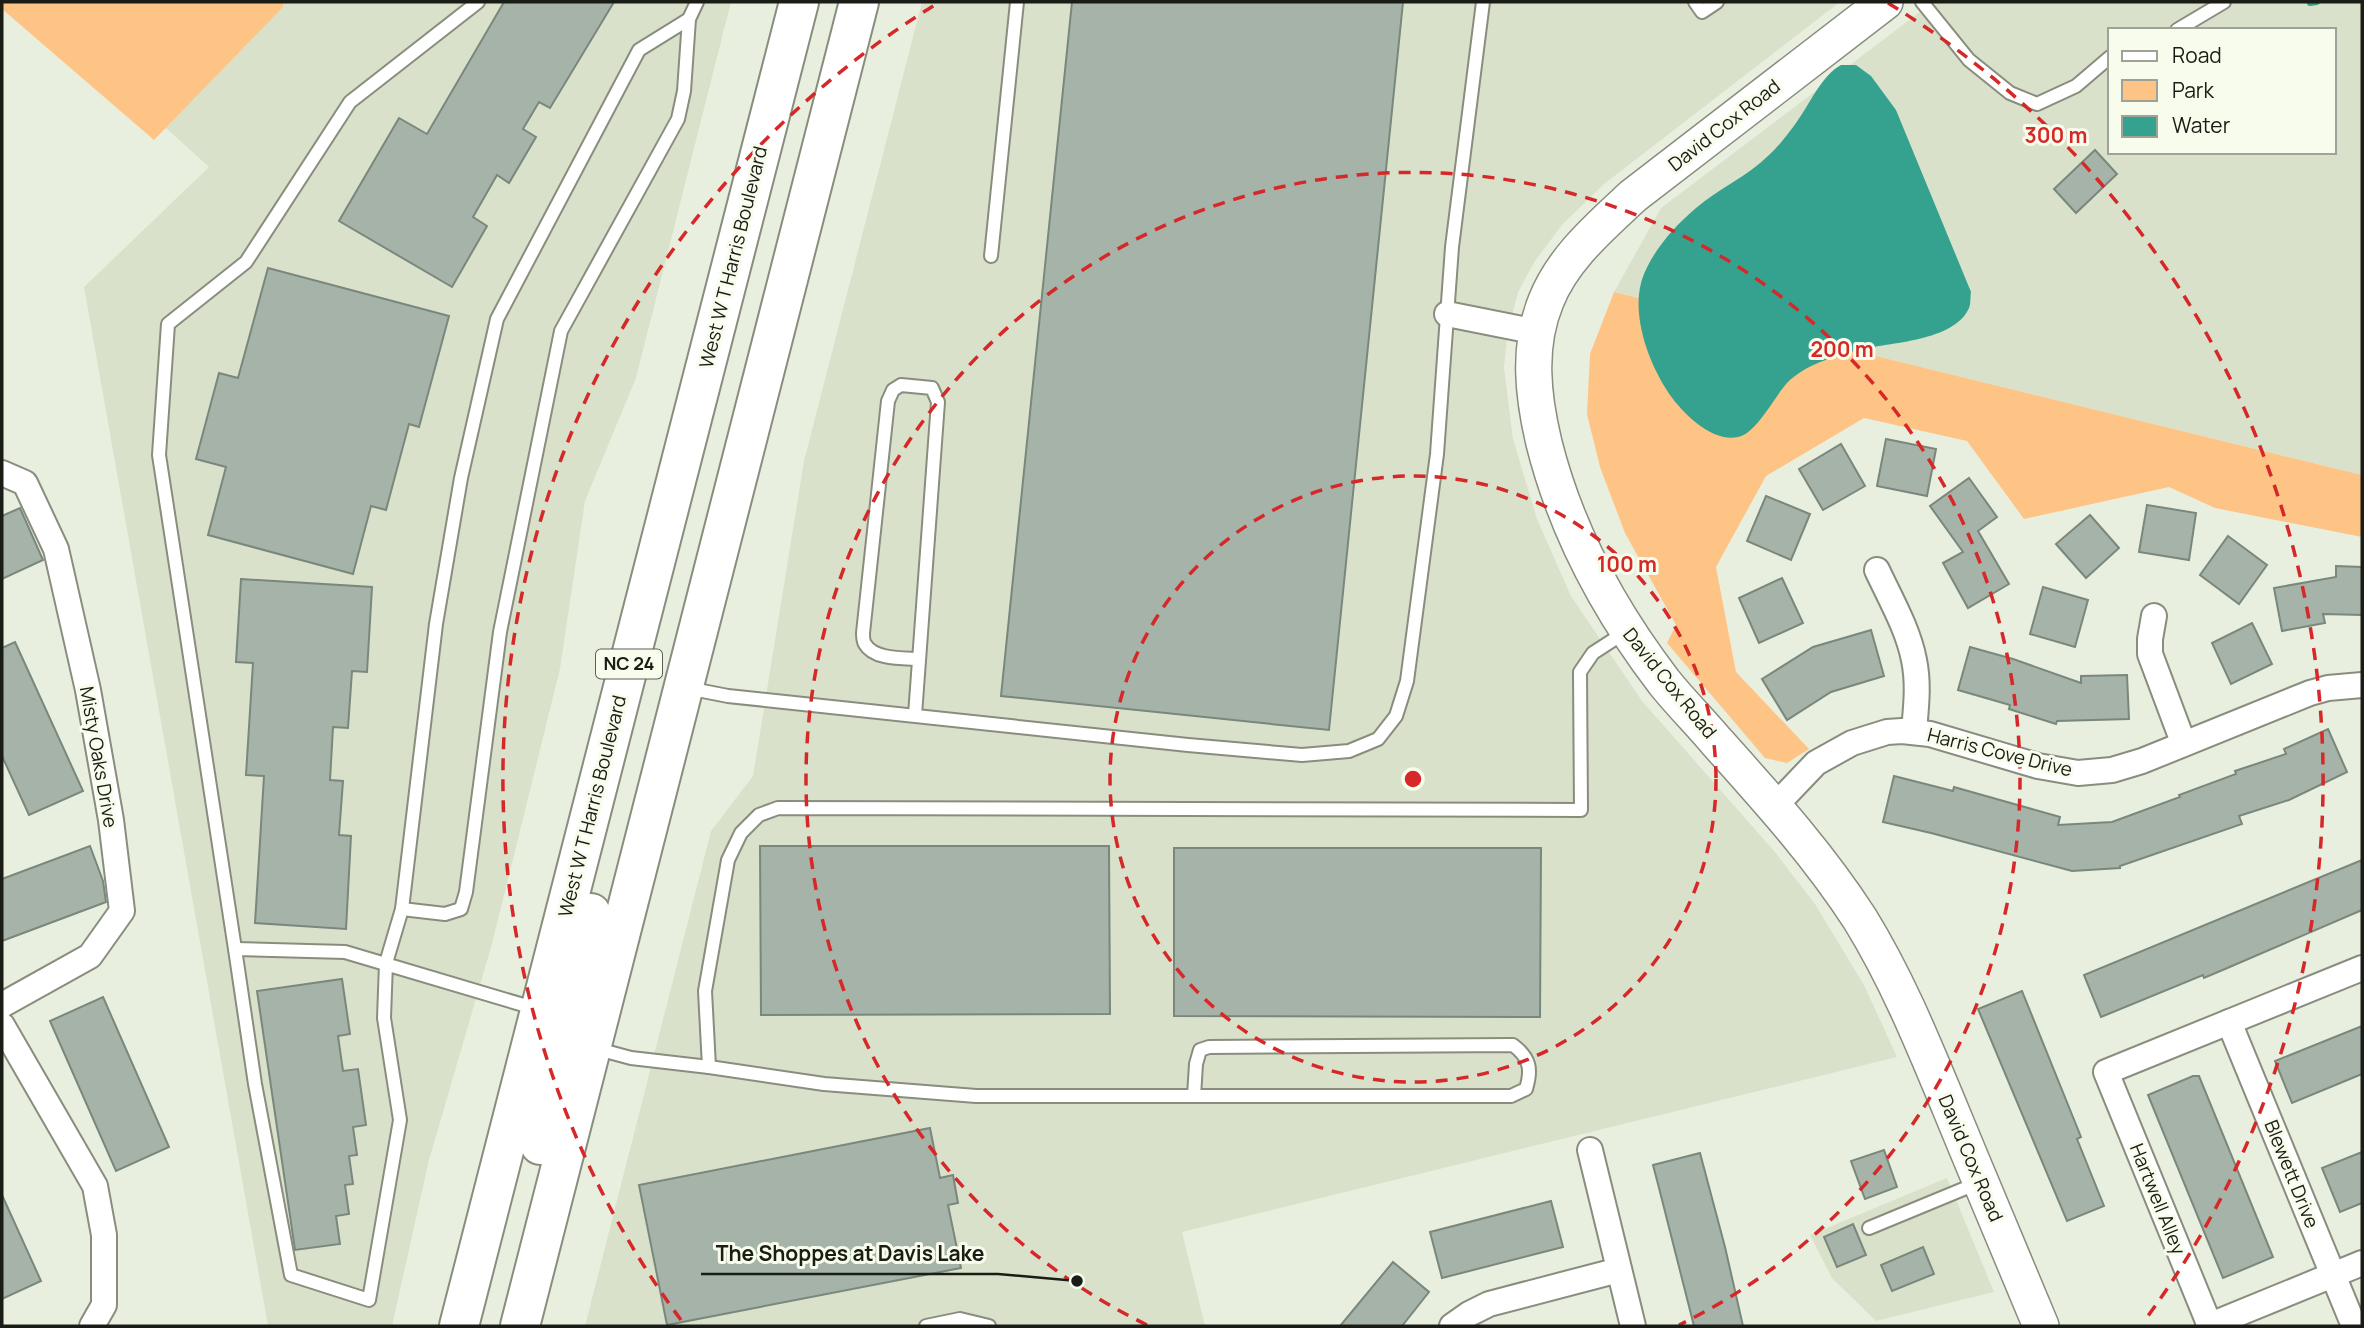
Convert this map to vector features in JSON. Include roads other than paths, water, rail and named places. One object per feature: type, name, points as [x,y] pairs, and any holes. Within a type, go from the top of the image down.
[{"type":"main road","name":"West W T Harris Boulevard","points":[[459,1326],[799,2]]},
{"type":"main road","name":"NC 24","points":[[520,1326],[859,2]]},
{"type":"main road","name":"David Cox Road","points":[[1885,2],[1633,196],[1572,257],[1545,301],[1536,332],[1534,384],[1540,427],[1550,466],[1582,550],[1600,587],[1627,631],[1665,683],[1827,871],[1891,972],[2041,1326]]},
{"type":"main road","points":[[591,1047],[577,1032],[574,992],[634,722],[644,605]]},
{"type":"main road","points":[[509,1326],[516,1270],[552,1088],[550,1036],[540,1011]]},
{"type":"street","points":[[1447,314],[1536,332]]},
{"type":"street","name":"Misty Oaks Drive","points":[[2,472],[25,483],[56,549],[88,690],[111,820],[122,911],[90,956],[2,1005]]},
{"type":"street","points":[[1877,570],[1914,659],[1917,695],[1914,731]]},
{"type":"street","points":[[2154,616],[2150,654],[2183,743]]},
{"type":"street","name":"Harris Cove Drive","points":[[1774,807],[1816,764],[1852,743],[1887,732],[1914,731],[1930,734],[2038,766],[2078,773],[2112,770],[2142,761],[2310,693],[2328,688],[2362,685]]},
{"type":"street","points":[[2229,1022],[2362,968]]},
{"type":"street","name":"Hartwell Alley","points":[[2209,1326],[2106,1072],[2229,1022]]},
{"type":"street","name":"Blewett Drive","points":[[2229,1022],[2354,1326]]},
{"type":"street","points":[[2,1026],[95,1186],[104,1235],[104,1305],[92,1326]]},
{"type":"street","points":[[1590,1150],[1633,1326]]},
{"type":"street","points":[[2209,1326],[2362,1263]]},
{"type":"street","points":[[1452,1326],[1489,1304],[1619,1270]]},
{"type":"lane","points":[[478,2],[350,102],[246,262],[168,324],[159,455],[255,1084],[291,1275],[369,1300],[400,1120],[384,1018],[386,963],[402,909],[436,624],[461,478],[496,318],[639,50],[689,19]]},
{"type":"lane","points":[[402,909],[445,914],[461,909],[466,892],[500,632],[561,331],[678,119],[684,91],[689,19],[697,2]]},
{"type":"lane","points":[[991,256],[1017,2]]},
{"type":"lane","points":[[683,687],[728,696],[1188,746],[1302,755],[1349,751],[1378,739],[1396,716],[1407,681],[1437,454],[1452,247],[1483,2]]},
{"type":"lane","points":[[1695,2],[1702,12],[1717,2]]},
{"type":"lane","points":[[1922,2],[1969,60],[2010,93],[2037,104],[2076,86],[2108,59]]},
{"type":"lane","points":[[2180,28],[2224,2]]},
{"type":"lane","points":[[915,715],[938,402],[932,388],[901,385],[893,390],[888,401],[863,633],[865,645],[873,652],[890,657],[919,659]]},
{"type":"lane","points":[[709,1067],[705,991],[728,860],[741,833],[760,815],[779,808],[1581,810],[1580,672],[1593,653],[1627,631]]},
{"type":"lane","points":[[235,949],[345,952],[540,1011]]},
{"type":"lane","points":[[591,1047],[631,1058],[824,1084],[976,1096],[1194,1096],[1511,1096],[1526,1089],[1530,1063],[1524,1053],[1513,1045],[1209,1047],[1200,1050],[1196,1064],[1194,1096]]},
{"type":"lane","points":[[1869,1228],[1981,1182]]},
{"type":"lane","points":[[926,1326],[961,1322],[989,1326]]},
{"type":"water","points":[[1841,65],[1856,65],[1871,76],[1896,110],[1971,292],[1970,306],[1961,319],[1936,334],[1859,350],[1811,366],[1787,383],[1752,429],[1738,437],[1719,436],[1701,427],[1673,399],[1649,356],[1640,322],[1640,289],[1644,274],[1660,246],[1688,215],[1752,170],[1776,148],[1822,83]]},
{"type":"waterway","points":[[2310,3],[2317,2]]},
{"type":"place","name":"The Shoppes at Davis Lake","points":[[1077,1281]]}]
